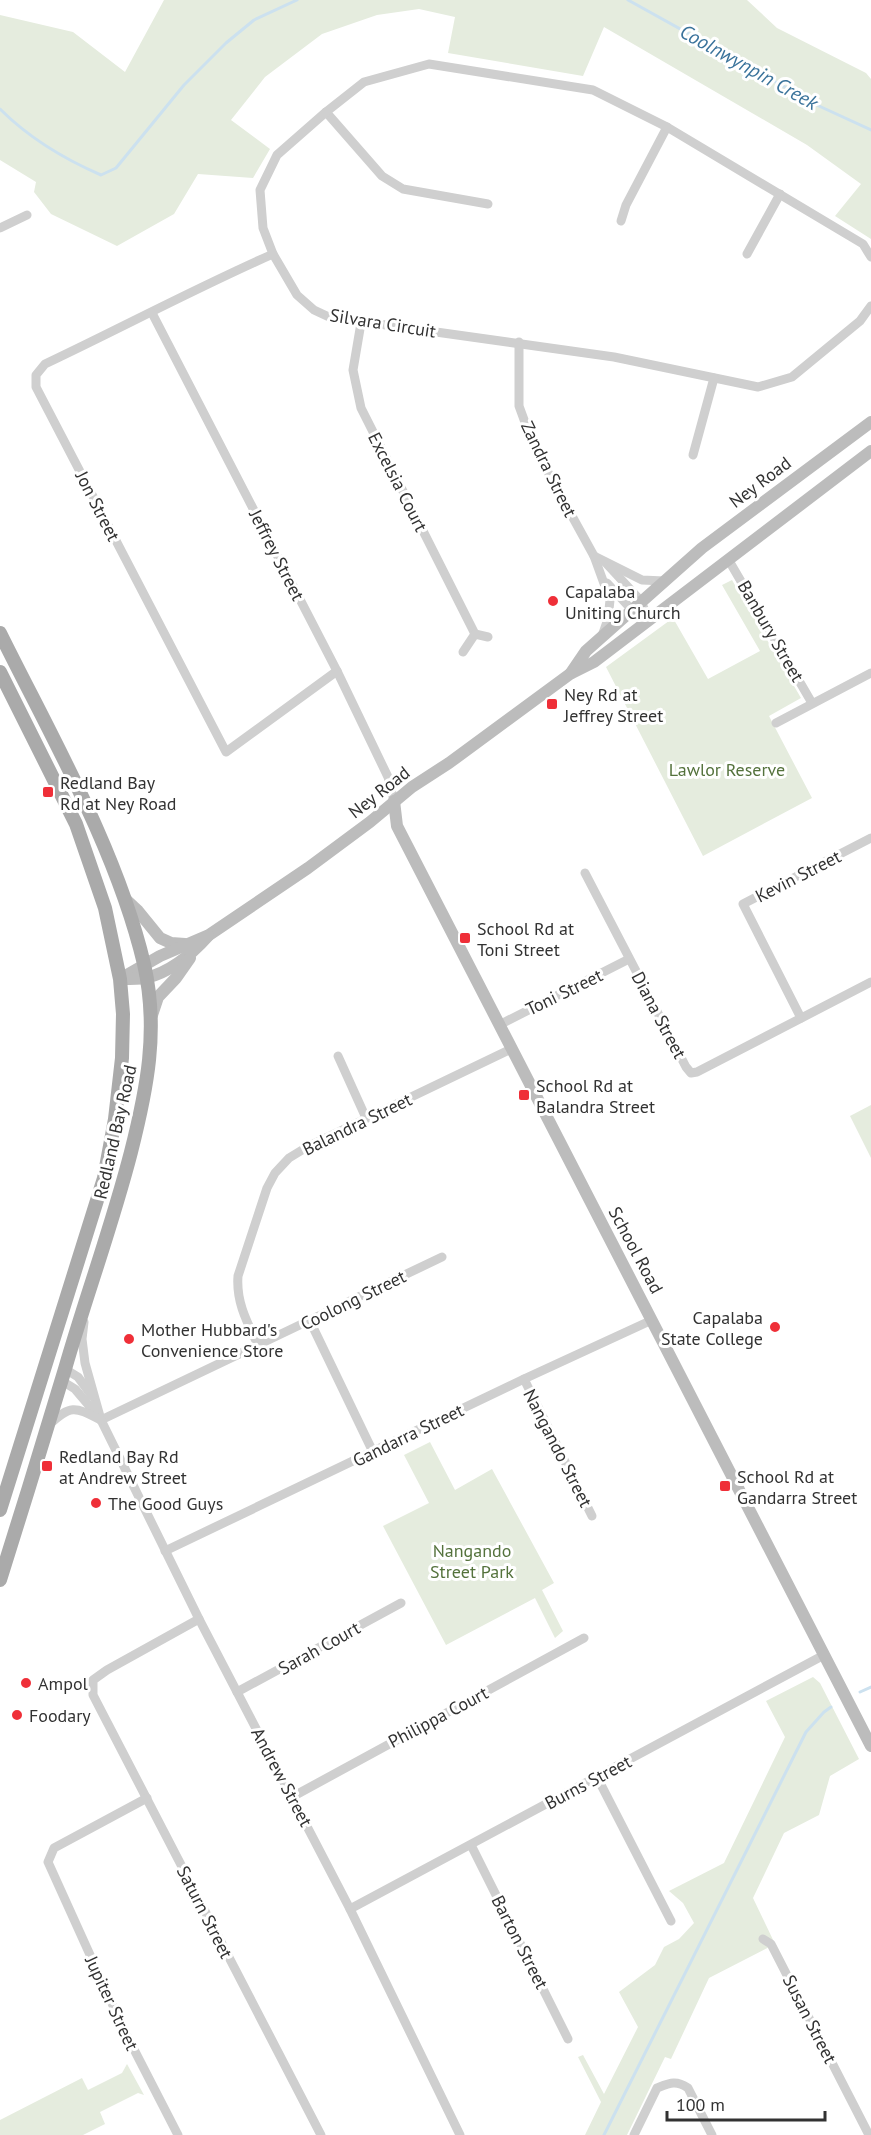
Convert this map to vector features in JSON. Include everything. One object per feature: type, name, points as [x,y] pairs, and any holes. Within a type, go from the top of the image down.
[{"type":"main road","name":"Ney Road","points":[[570,674],[586,651],[702,548],[871,422]]},
{"type":"main road","name":"Ney Road","points":[[120,979],[145,971],[189,948],[308,868],[370,822],[393,801],[570,674],[594,662],[871,451]]},
{"type":"main road","name":"Redland Bay Road","points":[[0,633],[89,813],[123,897],[145,971],[151,1017],[149,1068],[144,1100],[122,1188],[0,1580]]},
{"type":"main road","name":"Redland Bay Road","points":[[0,672],[76,824],[105,908],[120,979],[123,1014],[122,1058],[115,1119],[106,1168],[0,1510]]},
{"type":"main road","name":"School Road","points":[[393,801],[397,826],[871,1746]]},
{"type":"main road","points":[[123,897],[160,938],[189,948],[176,978],[158,997],[151,1017]]},
{"type":"main road","points":[[44,1367],[63,1375]]},
{"type":"street","name":"Silvara Circuit","points":[[871,258],[863,244],[780,194],[667,127],[592,90],[429,64],[364,82],[277,155],[260,190],[263,228],[273,254],[297,295],[314,309],[329,317],[614,357],[758,387],[792,377],[860,321],[871,306]]},
{"type":"street","points":[[326,112],[382,176],[403,189],[488,204]]},
{"type":"street","points":[[621,221],[626,205],[667,127]]},
{"type":"street","points":[[747,254],[780,194]]},
{"type":"street","points":[[0,228],[27,215]]},
{"type":"street","name":"Jon Street","points":[[273,254],[203,285],[152,313],[45,364],[36,375],[36,387],[226,752],[337,671]]},
{"type":"street","name":"Jeffrey Street","points":[[152,313],[337,671],[388,777],[393,801]]},
{"type":"street","name":"Excelsia Court","points":[[361,323],[353,370],[361,408],[475,634]]},
{"type":"street","name":"Zandra Street","points":[[519,342],[519,406],[534,447],[599,558],[648,619]]},
{"type":"street","points":[[693,455],[714,378]]},
{"type":"street","points":[[599,558],[642,580],[664,581]]},
{"type":"street","name":"Zandra Street","points":[[599,558],[597,567],[610,600],[608,619],[602,636]]},
{"type":"street","name":"Banbury Street","points":[[729,559],[812,703]]},
{"type":"street","name":"Zandra Street","points":[[603,579],[636,606]]},
{"type":"street","points":[[463,652],[475,634],[488,637]]},
{"type":"street","points":[[777,723],[871,673]]},
{"type":"street","name":"Kevin Street","points":[[801,1018],[743,904],[871,838]]},
{"type":"street","name":"Diana Street","points":[[585,873],[691,1073],[697,1072],[871,982]]},
{"type":"street","name":"Toni Street","points":[[499,1025],[629,959]]},
{"type":"street","name":"Balandra Street","points":[[258,1345],[243,1313],[237,1290],[238,1276],[267,1188],[275,1173],[289,1158],[307,1147],[511,1049]]},
{"type":"street","points":[[338,1056],[366,1118]]},
{"type":"street","name":"Coolong Street","points":[[101,1420],[442,1257]]},
{"type":"street","name":"Andrew Street","points":[[85,1308],[82,1339],[85,1363],[101,1420],[199,1619],[350,1909],[460,2135]]},
{"type":"street","name":"Gandarra Street","points":[[165,1551],[652,1320]]},
{"type":"street","points":[[310,1322],[373,1452]]},
{"type":"street","name":"Andrew Street","points":[[63,1375],[78,1377],[95,1400]]},
{"type":"street","name":"Andrew Street","points":[[63,1375],[101,1420]]},
{"type":"street","name":"Nangando Street","points":[[524,1379],[592,1516]]},
{"type":"street","points":[[48,1426],[68,1409],[75,1408],[101,1420]]},
{"type":"street","name":"Sarah Court","points":[[237,1692],[401,1603]]},
{"type":"street","name":"Saturn Street","points":[[199,1619],[93,1680],[93,1695],[321,2135]]},
{"type":"street","name":"Philippa Court","points":[[292,1797],[584,1638]]},
{"type":"street","name":"Burns Street","points":[[350,1909],[824,1655]]},
{"type":"street","points":[[597,1777],[671,1921]]},
{"type":"street","name":"Jupiter Street","points":[[147,1798],[54,1848],[48,1862],[124,2030],[178,2135]]},
{"type":"street","name":"Barton Street","points":[[471,1845],[568,2039]]},
{"type":"street","name":"Susan Street","points":[[763,1939],[771,1944],[869,2135]]},
{"type":"street","points":[[634,2135],[657,2088],[673,2081],[688,2088],[712,2135]]},
{"type":"green space","points":[[164,0],[747,0],[777,28],[866,73],[871,79],[871,239],[835,216],[861,184],[807,145],[604,27],[583,76],[448,53],[455,17],[419,9],[377,15],[322,34],[265,77],[231,120],[270,149],[253,178],[198,174],[174,214],[117,246],[51,214],[34,192],[36,182],[0,160],[0,15],[73,32],[125,72]]},
{"type":"green space","name":"Lawlor Reserve","points":[[732,580],[801,698],[769,716],[812,798],[703,856],[606,667],[673,618],[708,679],[760,651],[722,585]]},
{"type":"green space","points":[[871,1105],[871,1158],[850,1116]]},
{"type":"green space","name":"Nangando Street Park","points":[[430,1442],[455,1490],[492,1469],[554,1583],[542,1590],[563,1631],[555,1638],[535,1598],[446,1645],[383,1526],[429,1503],[404,1455]]},
{"type":"green space","points":[[813,1677],[820,1683],[859,1759],[830,1776],[819,1815],[784,1833],[753,1898],[775,1944],[709,1978],[671,2059],[665,2057],[627,2135],[585,2135],[601,2102],[578,2057],[583,2055],[604,2094],[638,2027],[619,1992],[655,1965],[664,1947],[679,1939],[694,1923],[683,1903],[669,1891],[724,1863],[785,1737],[766,1701]]},
{"type":"green space","points":[[127,2064],[144,2095],[138,2093],[100,2112],[105,2124],[83,2135],[0,2135],[0,2120],[82,2078],[88,2090],[122,2073]]},
{"type":"waterway","name":"Coolnwynpin Creek","points":[[0,109],[22,129],[47,146],[101,175],[116,168],[184,85],[226,43],[254,20],[297,0]]},
{"type":"waterway","name":"Coolnwynpin Creek","points":[[628,0],[819,106],[871,130]]},
{"type":"waterway","points":[[860,1692],[871,1687]]},
{"type":"waterway","points":[[604,2135],[806,1732],[831,1707]]},
{"type":"place","name":"Capalaba Uniting Church","points":[[553,601]]},
{"type":"place","name":"Ney Rd at Jeffrey Street","points":[[552,704]]},
{"type":"place","name":"Redland Bay Rd at Ney Road","points":[[48,792]]},
{"type":"place","name":"School Rd at Toni Street","points":[[465,938]]},
{"type":"place","name":"School Rd at Balandra Street","points":[[524,1095]]},
{"type":"place","name":"Capalaba State College","points":[[775,1327]]},
{"type":"place","name":"Mother Hubbard's Convenience Store","points":[[129,1339]]},
{"type":"place","name":"Redland Bay Rd at Andrew Street","points":[[47,1466]]},
{"type":"place","name":"School Rd at Gandarra Street","points":[[725,1486]]},
{"type":"place","name":"The Good Guys","points":[[96,1503]]},
{"type":"place","name":"Ampol","points":[[26,1683]]},
{"type":"place","name":"Foodary","points":[[17,1715]]}]
